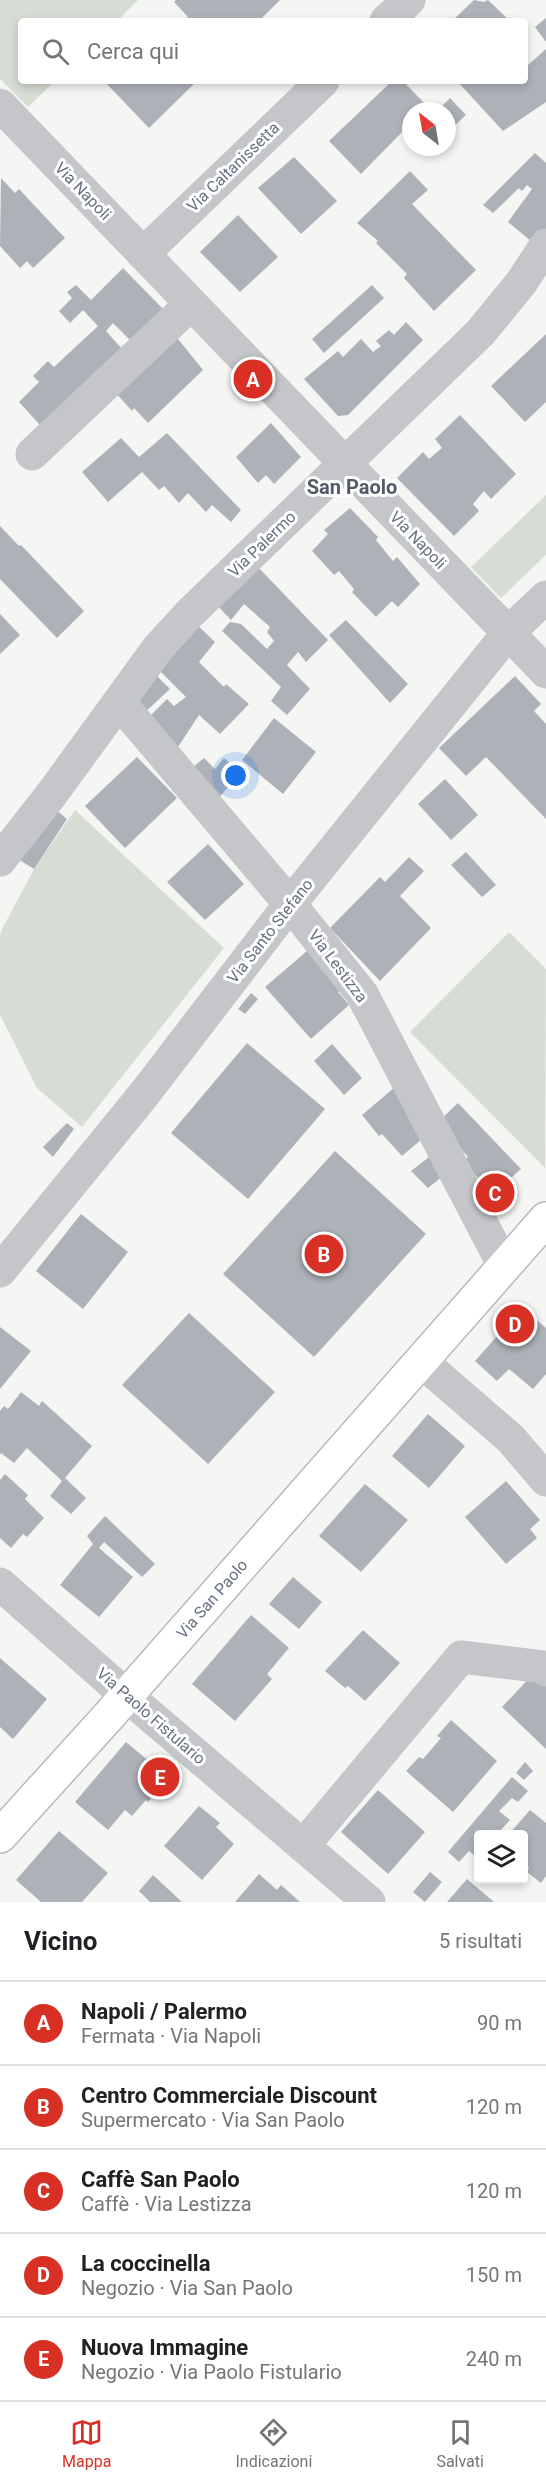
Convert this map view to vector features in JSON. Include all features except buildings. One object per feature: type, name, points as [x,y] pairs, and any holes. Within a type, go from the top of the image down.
[{"type":"main road","name":"Via San Paolo","points":[[0,1836],[127,1696],[546,1219]]},
{"type":"street","points":[[389,18],[409,0]]},
{"type":"street","name":"Via Caltanissetta","points":[[143,254],[320,84]]},
{"type":"street","name":"Via Napoli","points":[[0,105],[546,672]]},
{"type":"street","name":"Via Palermo","points":[[0,860],[158,648],[189,614],[480,333],[521,283],[546,246]]},
{"type":"street","points":[[32,454],[191,304]]},
{"type":"street","name":"Via Santo Stefano","points":[[0,1271],[146,1093],[290,904],[508,633],[546,597]]},
{"type":"street","name":"Via Lestizza","points":[[119,702],[290,904],[362,994],[504,1266]]},
{"type":"street","points":[[421,1361],[511,1439],[546,1479]]},
{"type":"street","name":"Via Paolo Fistulario","points":[[0,1584],[127,1696],[369,1902]]},
{"type":"street","points":[[303,1846],[461,1657],[543,1667],[546,1670]]},
{"type":"shaded area","points":[[0,0],[138,0],[120,18],[18,18],[18,84],[52,84],[28,107],[0,79]]},
{"type":"shaded area","points":[[546,495],[546,555],[501,598],[471,567]]},
{"type":"shaded area","points":[[75,810],[224,948],[82,1127],[37,1088],[0,1015],[0,936],[2,929],[34,869]]},
{"type":"shaded area","points":[[509,932],[546,969],[545,1168],[410,1032]]},
{"type":"place","name":"Napoli / Palermo","points":[[253,379]]},
{"type":"place","name":"Caffè San Paolo","points":[[495,1193]]},
{"type":"place","name":"Centro Commerciale Discount","points":[[324,1254]]},
{"type":"place","name":"La coccinella","points":[[515,1324]]},
{"type":"place","name":"Nuova Immagine","points":[[160,1777]]},
{"type":"district","name":"San Paolo","points":[[352,487]]}]
